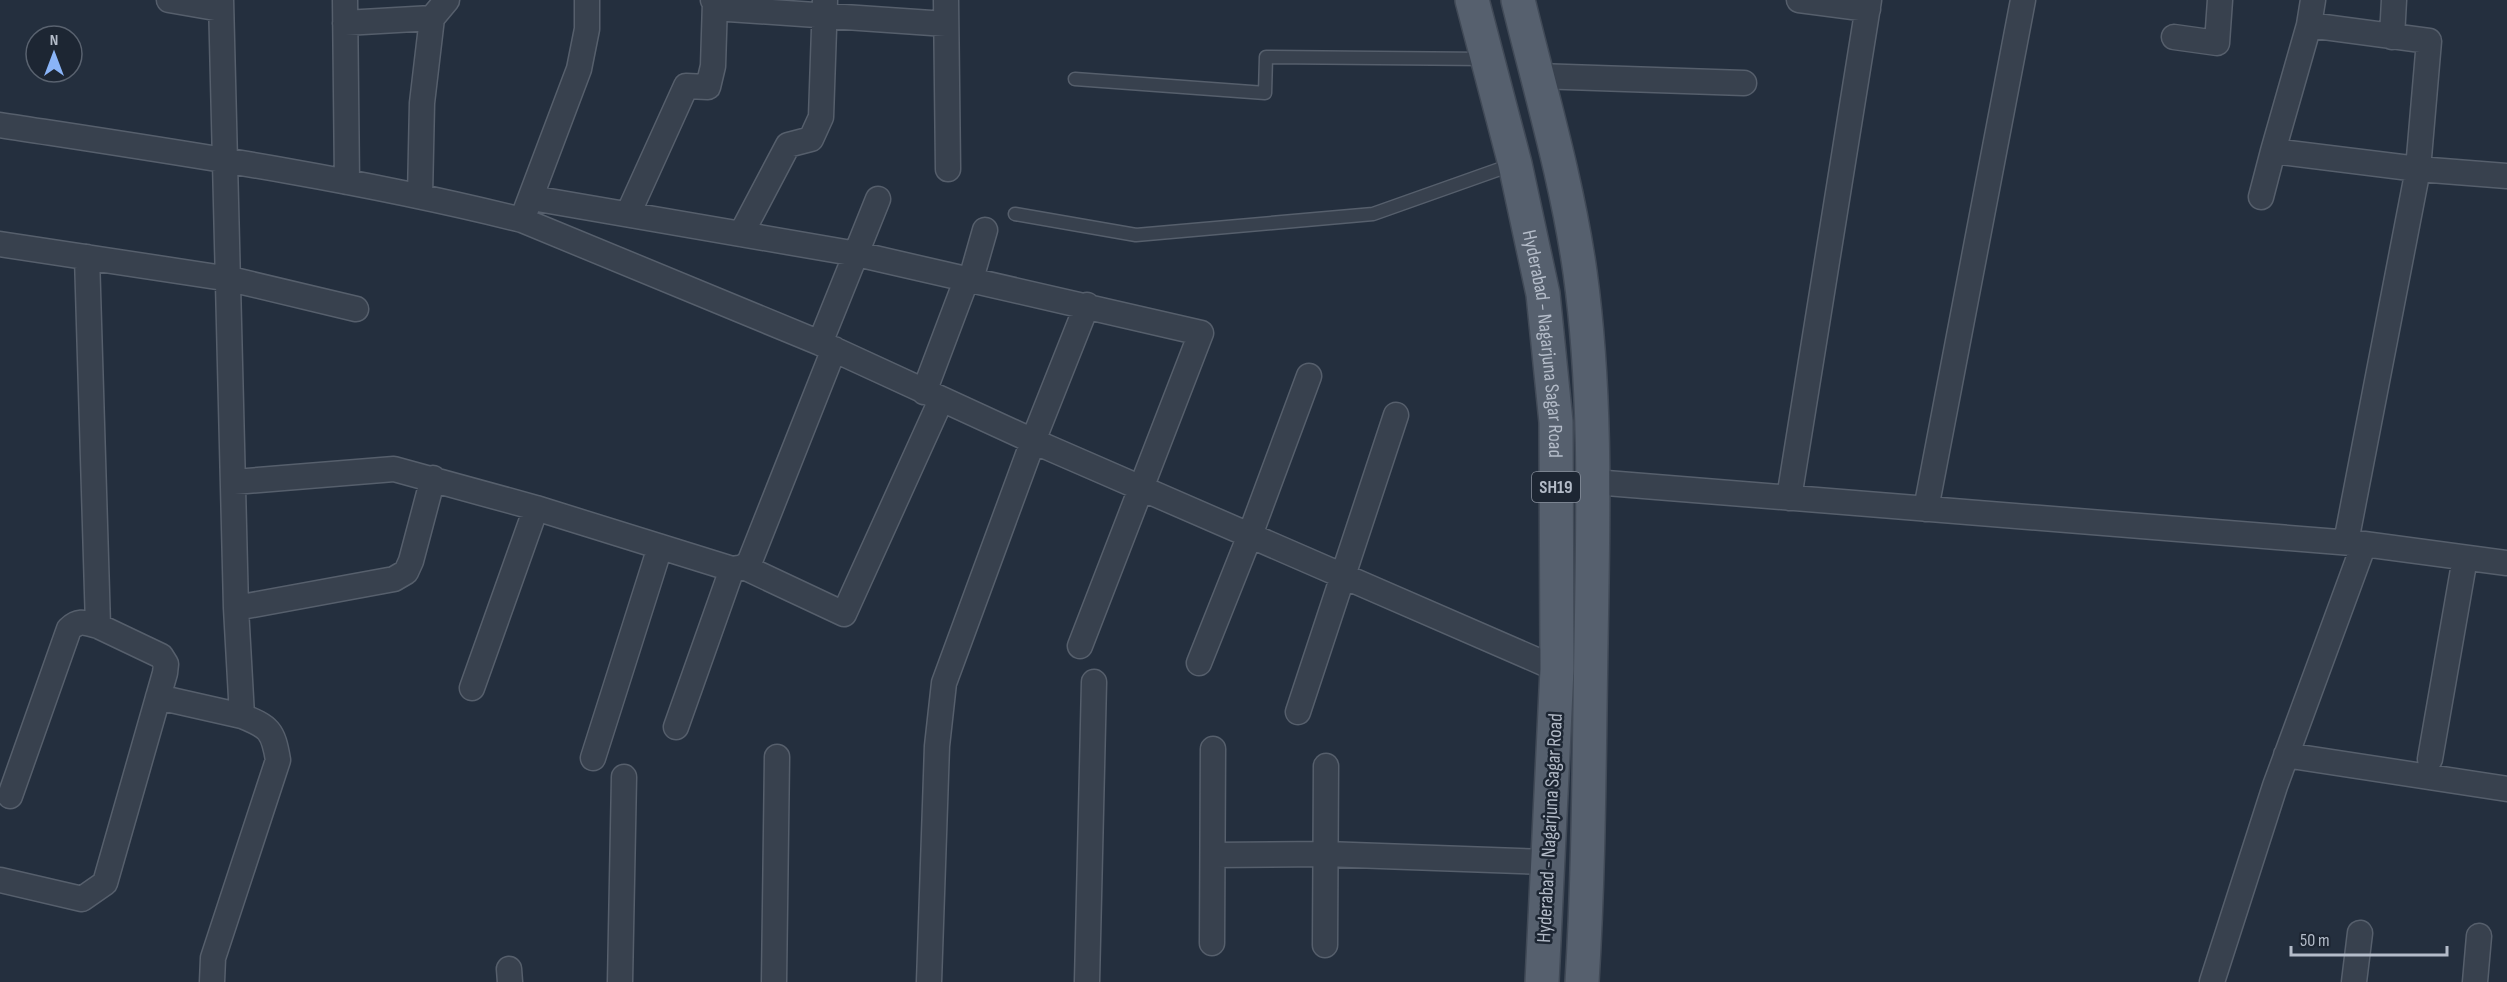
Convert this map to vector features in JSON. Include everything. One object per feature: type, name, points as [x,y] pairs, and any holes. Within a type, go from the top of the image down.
[{"type":"main road","name":"Hyderabad - Nagarjuna Sagar Road","points":[[1472,0],[1515,164],[1543,294],[1556,422],[1557,669],[1542,982]]},
{"type":"main road","name":"Hyderabad - Nagarjuna Sagar Road","points":[[1518,0],[1558,162],[1580,271],[1591,387],[1594,482],[1587,850],[1582,982]]},
{"type":"street","points":[[169,0],[221,4],[230,279],[236,608],[242,716]]},
{"type":"street","points":[[522,220],[579,69],[587,29],[587,0]]},
{"type":"street","points":[[946,0],[948,169]]},
{"type":"street","points":[[1790,498],[1868,4],[1799,0]]},
{"type":"street","points":[[1926,509],[2023,0]]},
{"type":"street","points":[[2174,37],[2217,43],[2220,0]]},
{"type":"street","points":[[2261,197],[2309,25],[2313,0]]},
{"type":"street","points":[[2392,37],[2394,0]]},
{"type":"street","points":[[628,214],[686,86],[708,87],[713,66],[714,1],[728,9],[825,8],[946,24]]},
{"type":"street","points":[[741,234],[788,146],[811,139],[821,117],[825,8]]},
{"type":"street","points":[[347,182],[345,12],[439,9],[422,103],[420,196]]},
{"type":"street","points":[[2212,982],[2355,543],[2418,169],[2429,41],[2309,25]]},
{"type":"street","points":[[1537,76],[1744,83]]},
{"type":"street","points":[[0,125],[226,160],[347,182],[420,196],[522,220],[827,346],[1033,441],[1557,669]]},
{"type":"street","points":[[2273,151],[2418,169],[2507,176]]},
{"type":"street","points":[[532,198],[857,254],[1088,305],[1201,333],[1080,646]]},
{"type":"street","points":[[676,727],[738,568],[750,561],[878,200]]},
{"type":"street","points":[[234,482],[394,469],[433,478],[660,547],[738,568],[844,614],[932,396],[985,230]]},
{"type":"street","points":[[0,244],[230,279],[356,309]]},
{"type":"street","points":[[87,257],[98,626]]},
{"type":"street","points":[[929,982],[937,746],[944,683],[1033,441],[1088,305]]},
{"type":"street","points":[[1199,663],[1250,535],[1309,376]]},
{"type":"street","points":[[1298,712],[1396,414]]},
{"type":"street","points":[[236,608],[394,579],[406,572],[433,478]]},
{"type":"street","points":[[1594,482],[2355,543],[2507,563]]},
{"type":"street","points":[[472,688],[536,508]]},
{"type":"street","points":[[593,758],[660,547]]},
{"type":"street","points":[[2430,759],[2465,558]]},
{"type":"street","points":[[0,880],[82,899],[105,883],[158,697],[166,664],[161,656],[98,626],[82,622],[75,623],[69,629],[10,796]]},
{"type":"street","points":[[1087,982],[1094,682]]},
{"type":"street","points":[[158,697],[242,716],[266,726],[274,738],[278,760],[213,957],[212,982]]},
{"type":"street","points":[[1212,943],[1213,749]]},
{"type":"street","points":[[2286,755],[2507,789]]},
{"type":"street","points":[[774,982],[777,757]]},
{"type":"street","points":[[1325,945],[1326,766]]},
{"type":"street","points":[[620,982],[624,777]]},
{"type":"street","points":[[1214,855],[1325,854],[1548,862]]},
{"type":"street","points":[[2354,982],[2360,933]]},
{"type":"street","points":[[2475,982],[2479,936]]},
{"type":"lane","points":[[1076,79],[1265,93],[1266,57],[1487,58]]},
{"type":"lane","points":[[1015,214],[1136,235],[1373,214],[1515,164]]}]
